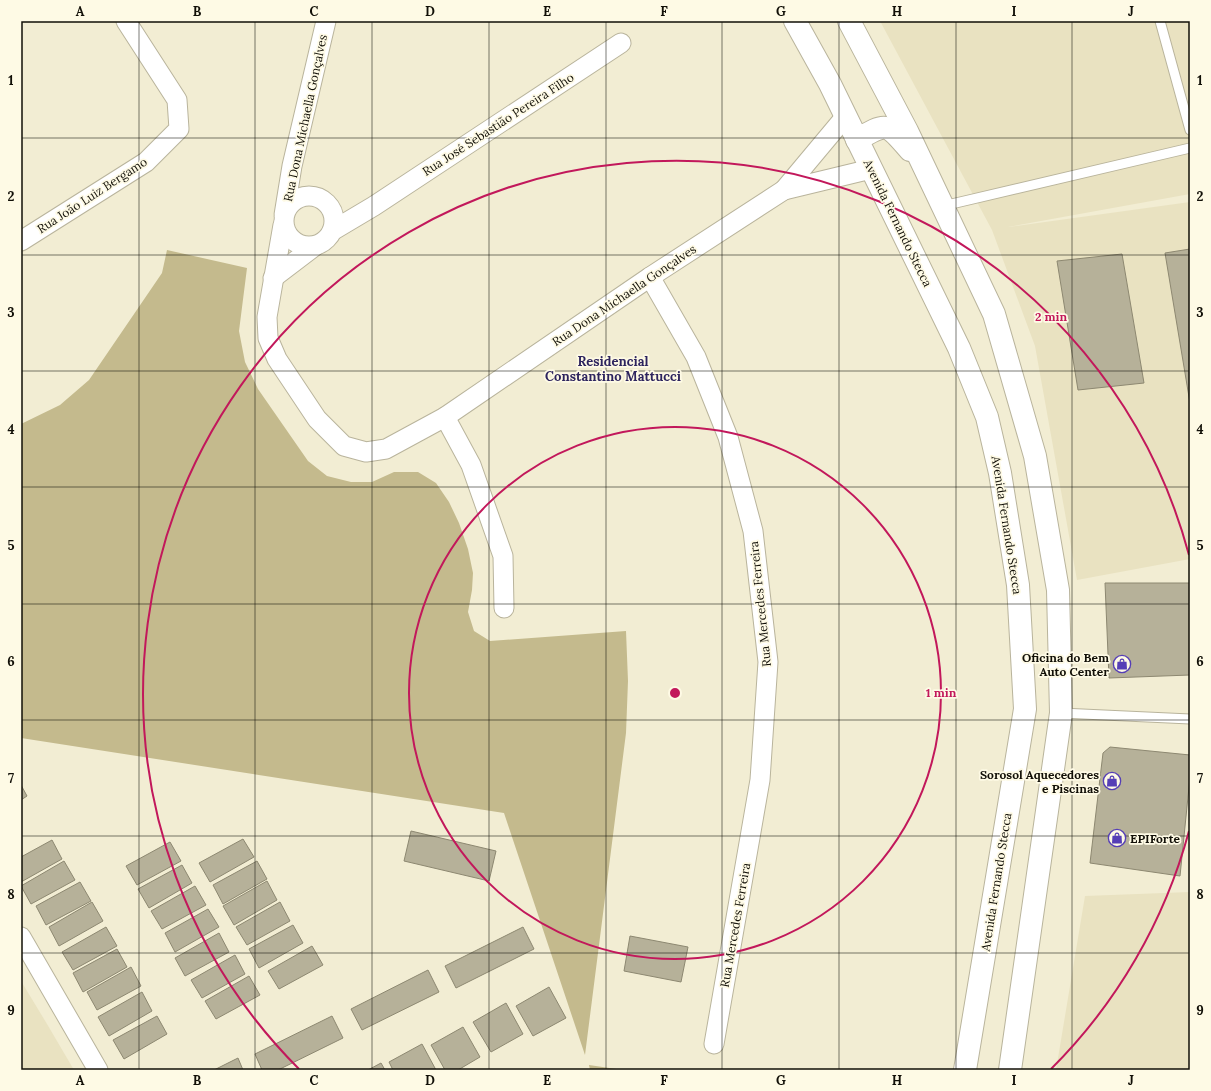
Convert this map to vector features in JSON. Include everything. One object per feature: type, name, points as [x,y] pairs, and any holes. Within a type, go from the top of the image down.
[{"type":"main road","name":"Avenida Fernando Stecca","points":[[795,21],[857,140],[959,348],[987,417],[1000,473],[1018,585],[1025,709],[965,1070]]},
{"type":"main road","points":[[849,21],[923,165],[994,314],[1035,456],[1058,590],[1060,713],[1010,1070]]},
{"type":"main road","points":[[857,140],[876,128],[886,128],[895,133],[923,165]]},
{"type":"street","name":"Rua João Luiz Bergamo","points":[[21,241],[146,162],[179,129],[177,100],[126,21]]},
{"type":"street","name":"Rua Dona Michaella Gonçalves","points":[[326,21],[292,166],[267,317],[268,338],[276,359],[317,418],[344,446],[366,452],[386,449],[445,417],[650,277],[784,190],[845,117]]},
{"type":"street","name":"Rua José Sebastião Pereira Filho","points":[[332,231],[374,206],[621,43]]},
{"type":"street","points":[[273,278],[315,246],[326,240],[332,231],[334,223],[325,203],[303,184],[292,166]]},
{"type":"street","name":"Rua Dona Michaella Gonçalves","points":[[784,190],[871,169]]},
{"type":"street","points":[[315,246],[299,245],[286,233],[284,220],[292,202],[298,198],[306,196],[325,203]]},
{"type":"street","name":"Rua José Sebastião Pereira Filho","points":[[325,203],[352,208],[374,206]]},
{"type":"street","name":"Rua Mercedes Ferreira","points":[[650,277],[696,357],[728,437],[753,531],[768,662],[760,780],[714,1044]]},
{"type":"street","points":[[445,417],[471,465],[503,556],[504,608]]},
{"type":"street","points":[[21,937],[98,1070]]},
{"type":"lane","points":[[1160,21],[1190,130]]},
{"type":"lane","points":[[943,206],[1190,148]]},
{"type":"lane","points":[[1060,713],[1190,719]]},
{"type":"shaded area","points":[[880,21],[1190,21],[1190,194],[1008,227],[1190,202],[1190,559],[1077,580],[1035,346],[992,230]]},
{"type":"shaded area","points":[[167,250],[247,268],[239,331],[245,362],[258,389],[308,461],[327,476],[351,482],[372,482],[394,472],[418,472],[436,483],[449,502],[459,523],[468,549],[473,573],[468,612],[474,631],[490,641],[626,631],[628,681],[626,733],[585,1055],[504,813],[21,738],[21,424],[60,405],[89,380],[162,273]]},
{"type":"shaded area","points":[[1190,892],[1190,1070],[1056,1070],[1085,896]]},
{"type":"shaded area","points":[[21,981],[47,1024],[74,1070],[21,1070]]},
{"type":"shaded area","points":[[589,1065],[623,1070],[590,1070]]},
{"type":"building","points":[[1190,249],[1190,403],[1165,253]]},
{"type":"building","points":[[1122,254],[1144,383],[1078,390],[1057,261]]},
{"type":"building","points":[[1105,583],[1190,583],[1190,675],[1109,678]]},
{"type":"building","points":[[1110,747],[1190,755],[1190,777],[1180,876],[1090,863],[1103,753]]},
{"type":"building","points":[[21,785],[27,796],[21,800]]},
{"type":"building","points":[[411,831],[496,851],[489,881],[404,861]]},
{"type":"building","points":[[243,839],[254,857],[210,882],[199,863]]},
{"type":"building","points":[[52,840],[62,859],[21,882],[21,857]]},
{"type":"building","points":[[170,842],[181,861],[137,885],[126,866]]},
{"type":"building","points":[[64,861],[75,880],[31,904],[21,886]]},
{"type":"building","points":[[257,861],[267,879],[223,904],[213,885]]},
{"type":"building","points":[[182,865],[192,883],[149,908],[138,889]]},
{"type":"building","points":[[267,881],[277,900],[234,925],[223,906]]},
{"type":"building","points":[[80,882],[91,901],[46,925],[36,906]]},
{"type":"building","points":[[195,886],[206,905],[162,929],[151,911]]},
{"type":"building","points":[[92,902],[103,921],[59,946],[49,927]]},
{"type":"building","points":[[280,902],[290,921],[247,945],[236,927]]},
{"type":"building","points":[[208,909],[219,927],[175,952],[165,933]]},
{"type":"building","points":[[293,925],[303,943],[259,968],[249,949]]},
{"type":"building","points":[[106,927],[117,946],[73,970],[62,952]]},
{"type":"building","points":[[523,927],[534,949],[456,988],[445,966]]},
{"type":"building","points":[[219,933],[229,952],[185,976],[175,958]]},
{"type":"building","points":[[630,936],[688,947],[681,982],[624,971]]},
{"type":"building","points":[[312,946],[323,965],[279,989],[268,971]]},
{"type":"building","points":[[117,949],[127,967],[83,992],[73,973]]},
{"type":"building","points":[[235,955],[245,974],[202,998],[191,980]]},
{"type":"building","points":[[131,967],[141,986],[97,1010],[87,992]]},
{"type":"building","points":[[428,970],[439,992],[362,1030],[351,1009]]},
{"type":"building","points":[[249,976],[260,995],[216,1019],[205,1001]]},
{"type":"building","points":[[549,987],[566,1018],[533,1036],[516,1006]]},
{"type":"building","points":[[142,992],[152,1011],[109,1036],[98,1017]]},
{"type":"building","points":[[506,1003],[523,1034],[491,1052],[473,1022]]},
{"type":"building","points":[[157,1016],[167,1034],[124,1059],[113,1040]]},
{"type":"building","points":[[332,1016],[343,1038],[278,1070],[262,1070],[255,1054]]},
{"type":"building","points":[[463,1027],[480,1057],[458,1070],[445,1070],[431,1045]]},
{"type":"building","points":[[422,1044],[436,1070],[393,1070],[389,1062]]},
{"type":"building","points":[[238,1058],[243,1070],[214,1070]]},
{"type":"building","points":[[381,1063],[385,1070],[368,1070]]},
{"type":"place","name":"Oficina do Bem Auto Center","points":[[1122,664]]},
{"type":"place","name":"Sorosol Aquecedores e Piscinas","points":[[1112,781]]},
{"type":"place","name":"EPIForte","points":[[1117,838]]},
{"type":"district","name":"Residencial Constantino Mattucci","points":[[613,368]]}]
